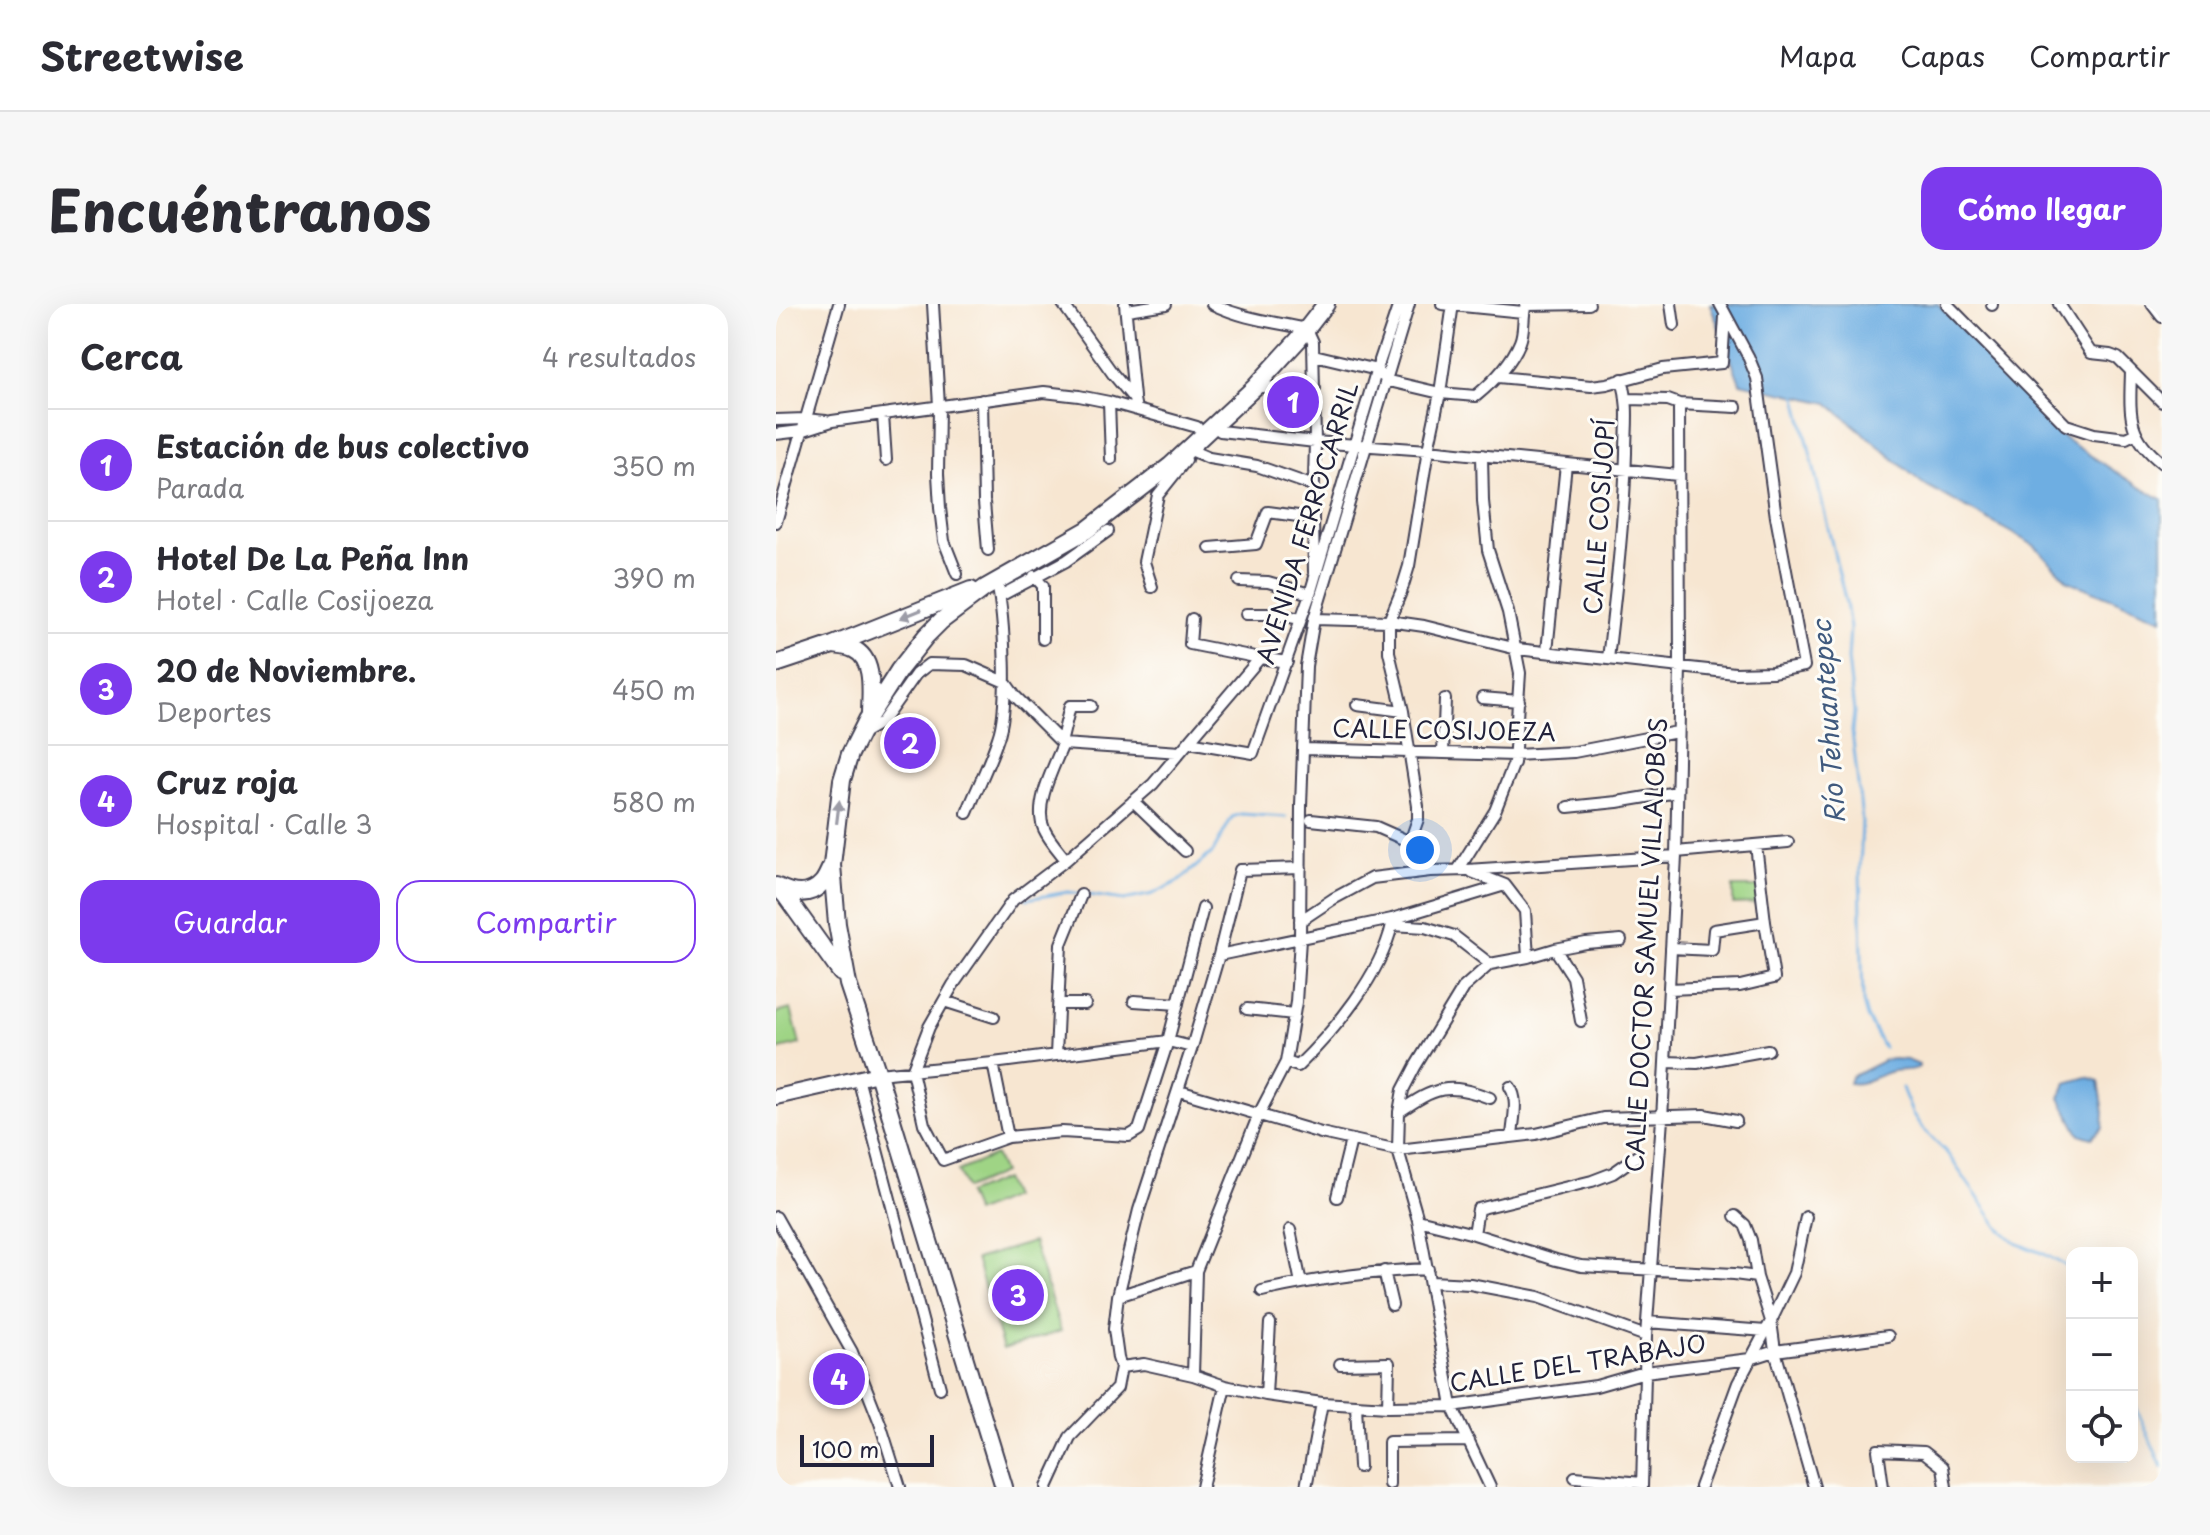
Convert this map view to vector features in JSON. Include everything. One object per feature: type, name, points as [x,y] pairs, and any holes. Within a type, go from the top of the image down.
[{"type":"main road","points":[[1004,1487],[848,984],[837,924],[832,865],[842,780],[858,736],[870,716],[899,670],[941,621],[1087,530],[1190,450],[1255,387],[1326,304]]},
{"type":"main road","points":[[776,664],[972,590],[994,588]]},
{"type":"main road","points":[[833,645],[853,649],[866,662],[870,672],[870,716]]},
{"type":"main road","points":[[776,886],[802,894],[822,883],[832,865]]},
{"type":"main road","points":[[776,886],[830,955],[848,984]]},
{"type":"street","points":[[776,522],[839,304]]},
{"type":"street","points":[[933,304],[939,406],[938,474],[944,541],[957,574]]},
{"type":"street","points":[[1063,304],[1135,404]]},
{"type":"street","points":[[1135,404],[1126,307],[1166,304]]},
{"type":"street","points":[[1212,304],[1234,309],[1254,320],[1307,329],[1313,342],[1315,578]]},
{"type":"street","name":"AVENIDA FERROCARRIL","points":[[1189,742],[1253,753],[1310,594],[1354,444],[1381,376],[1399,304]]},
{"type":"street","points":[[1193,1375],[1196,1271],[1259,1114],[1286,1062],[1294,1014],[1300,939],[1306,666],[1314,619],[1367,445],[1381,376],[1409,304]]},
{"type":"street","points":[[1410,842],[1418,819],[1418,806],[1403,711],[1389,652],[1389,621],[1409,566],[1440,393],[1449,304],[1525,307],[1589,304]]},
{"type":"street","points":[[1671,304],[1674,325]]},
{"type":"street","points":[[1314,619],[1389,621],[1424,626],[1517,649],[1735,673],[1772,672],[1804,666],[1776,517],[1757,378],[1720,304]]},
{"type":"street","points":[[1947,304],[2066,425],[2094,434],[2126,438],[2134,434]]},
{"type":"street","points":[[2059,304],[2091,353],[2118,358],[2162,402]]},
{"type":"street","points":[[2152,304],[2162,317]]},
{"type":"street","points":[[1314,355],[1373,369],[1381,376],[1440,393],[1476,396],[1498,377],[1521,340],[1525,307]]},
{"type":"street","points":[[1498,377],[1591,386],[1663,369],[1722,363],[1726,315]]},
{"type":"street","points":[[2131,371],[2130,412],[2134,434],[2162,463]]},
{"type":"street","name":"CALLE COSIJOPÍ","points":[[1608,659],[1618,575],[1625,470],[1628,399],[1622,379]]},
{"type":"street","points":[[1255,387],[1315,388]]},
{"type":"street","points":[[776,420],[832,421],[1044,392],[1135,404],[1197,427]]},
{"type":"street","points":[[1628,399],[1736,407]]},
{"type":"street","points":[[982,400],[988,550]]},
{"type":"street","points":[[1109,402],[1111,459]]},
{"type":"street","name":"CALLE DOCTOR SAMUEL VILLALOBOS","points":[[1642,1485],[1646,1336],[1661,1133],[1656,1117],[1665,1062],[1676,854],[1680,666],[1679,404]]},
{"type":"street","points":[[883,415],[886,460]]},
{"type":"street","points":[[776,434],[801,431],[832,421]]},
{"type":"street","points":[[1220,431],[1678,475]]},
{"type":"street","points":[[1152,587],[1144,562],[1158,495],[1190,450],[1209,458],[1257,466],[1314,486]]},
{"type":"street","points":[[1462,870],[1495,811],[1514,763],[1519,701],[1517,649],[1488,550],[1482,455]]},
{"type":"street","points":[[1547,651],[1566,464]]},
{"type":"street","points":[[1210,548],[1256,544],[1268,512],[1313,518]]},
{"type":"street","points":[[967,813],[1000,735],[1005,682],[994,588],[1034,576],[1066,561],[1108,531]]},
{"type":"street","points":[[1034,576],[1043,586],[1043,639]]},
{"type":"street","points":[[1239,581],[1268,582],[1310,594]]},
{"type":"street","points":[[1246,614],[1274,614],[1301,619]]},
{"type":"street","points":[[1192,619],[1190,644],[1287,662]]},
{"type":"street","points":[[1203,908],[1168,1041],[1139,1130],[1129,1136],[1062,1132],[1008,1137],[943,1160],[924,1124],[912,1071],[929,1027],[944,1001],[1013,900],[1066,860],[1153,784],[1260,658]]},
{"type":"street","points":[[858,736],[882,722],[916,674],[929,664],[966,665],[1005,682],[1063,744],[1180,752]]},
{"type":"street","points":[[1482,698],[1519,701]]},
{"type":"street","points":[[1443,753],[1445,699]]},
{"type":"street","points":[[1357,705],[1403,711]]},
{"type":"street","points":[[1066,860],[1047,835],[1041,816],[1046,787],[1063,744],[1070,706],[1091,706]]},
{"type":"street","name":"CALLE COSIJOEZA","points":[[1304,749],[1514,755],[1574,752],[1677,732]]},
{"type":"street","points":[[1568,807],[1677,792]]},
{"type":"street","points":[[1133,801],[1185,851]]},
{"type":"street","points":[[1311,820],[1376,827],[1410,842],[1430,871]]},
{"type":"street","points":[[1300,921],[1372,878],[1788,842]]},
{"type":"street","points":[[1669,989],[1740,986],[1774,978],[1756,845]]},
{"type":"street","points":[[1047,1487],[1070,1437],[1117,1388],[1121,1367],[1114,1329],[1118,1296],[1139,1210],[1179,1091],[1240,870],[1301,868]]},
{"type":"street","points":[[1462,870],[1505,885],[1525,911],[1528,957]]},
{"type":"street","points":[[1219,955],[1392,922],[1505,885]]},
{"type":"street","points":[[1056,1055],[1061,944],[1081,895]]},
{"type":"street","points":[[1392,922],[1454,936],[1490,964]]},
{"type":"street","points":[[1286,1062],[1298,1066],[1360,992],[1385,946],[1392,922]]},
{"type":"street","points":[[1671,948],[1712,950],[1714,930],[1765,922]]},
{"type":"street","points":[[1490,1487],[1452,1406],[1418,1220],[1398,1150],[1403,1090],[1463,988],[1490,964],[1586,943],[1621,940]]},
{"type":"street","points":[[1555,949],[1573,977],[1581,1021]]},
{"type":"street","points":[[944,1001],[994,1017]]},
{"type":"street","points":[[1134,1001],[1178,1004]]},
{"type":"street","points":[[1059,1004],[1085,1004]]},
{"type":"street","points":[[1247,1009],[1294,1014]]},
{"type":"street","points":[[776,1097],[878,1074],[1168,1041],[1192,1047]]},
{"type":"street","points":[[1665,1062],[1697,1063],[1768,1050]]},
{"type":"street","points":[[993,1063],[1008,1137]]},
{"type":"street","points":[[858,1078],[940,1388]]},
{"type":"street","points":[[1399,1112],[1417,1099],[1443,1087],[1490,1098]]},
{"type":"street","points":[[1510,1087],[1515,1099],[1512,1136]]},
{"type":"street","points":[[1179,1091],[1321,1133],[1398,1150],[1536,1134],[1603,1118],[1704,1115],[1736,1121]]},
{"type":"street","points":[[1337,1197],[1351,1140]]},
{"type":"street","points":[[1474,1234],[1478,1209],[1592,1181],[1613,1173],[1637,1156]]},
{"type":"street","points":[[1735,1216],[1745,1225],[1751,1240],[1768,1326],[1814,1487]]},
{"type":"street","points":[[776,1217],[779,1232],[852,1352],[880,1423],[900,1487]]},
{"type":"street","points":[[1700,1487],[1738,1383],[1794,1273],[1806,1217]]},
{"type":"street","points":[[1418,1220],[1581,1266],[1757,1277]]},
{"type":"street","points":[[1290,1230],[1301,1283]]},
{"type":"street","points":[[1262,1291],[1384,1271],[1428,1269]]},
{"type":"street","points":[[1118,1296],[1196,1271]]},
{"type":"street","points":[[1384,1271],[1392,1305]]},
{"type":"street","points":[[1431,1282],[1470,1284],[1538,1297],[1646,1336]]},
{"type":"street","points":[[1647,1322],[1768,1326]]},
{"type":"street","points":[[1266,1395],[1270,1323]]},
{"type":"street","name":"CALLE DEL TRABAJO","points":[[1121,1367],[1144,1364],[1266,1395],[1322,1403],[1388,1407],[1452,1406],[1596,1386],[1645,1372],[1750,1359],[1775,1351],[1888,1336]]},
{"type":"street","points":[[1340,1364],[1389,1363],[1388,1407]]},
{"type":"street","points":[[1202,1487],[1225,1386]]},
{"type":"street","points":[[1306,1487],[1322,1403]]},
{"type":"street","points":[[1356,1405],[1359,1467]]},
{"type":"street","points":[[1389,1484],[1389,1442],[1469,1441]]},
{"type":"street","points":[[1883,1487],[1878,1450],[1924,1452],[1943,1467],[1946,1487]]},
{"type":"street","points":[[1575,1477],[1642,1485]]},
{"type":"green space","points":[[1733,887],[1759,887],[1761,903],[1733,904]]},
{"type":"green space","points":[[791,1009],[800,1044],[776,1050],[776,1013]]},
{"type":"green space","points":[[995,1155],[1003,1173],[966,1189],[958,1171]]},
{"type":"green space","points":[[1004,1179],[1012,1197],[975,1213],[967,1194]]},
{"type":"green space","points":[[1033,1242],[1061,1331],[1003,1349],[976,1259]]},
{"type":"water","points":[[1710,304],[1938,304],[2065,439],[2162,499],[2162,619],[2068,581],[2035,546],[1922,483],[1828,403],[1740,383]]},
{"type":"water","points":[[1885,1060],[1907,1060],[1919,1067],[1893,1071],[1860,1083],[1849,1083],[1851,1077]]},
{"type":"water","points":[[2087,1077],[2099,1081],[2104,1112],[2103,1127],[2092,1138],[2079,1134],[2060,1098],[2066,1083]]},
{"type":"waterway","name":"Río Tehuantepec","points":[[1796,393],[1850,628],[1848,659],[1854,712],[1852,731],[1862,820],[1863,1002],[1867,1017],[1884,1048]]},
{"type":"waterway","points":[[1027,899],[1068,892],[1124,900],[1153,894],[1179,881],[1213,852],[1232,817],[1241,814],[1286,817]]},
{"type":"waterway","name":"Río Tehuantepec","points":[[1902,1088],[1922,1128],[1947,1153],[1999,1228],[2016,1243],[2066,1266]]},
{"type":"waterway","name":"Río Tehuantepec","points":[[2138,1412],[2162,1467]]},
{"type":"place","name":"Estación de bus colectivo","points":[[1293,402]]},
{"type":"place","name":"Hotel De La Peña Inn","points":[[910,743]]},
{"type":"place","name":"20 de Noviembre.","points":[[1018,1295]]},
{"type":"place","name":"Cruz roja","points":[[839,1379]]}]
